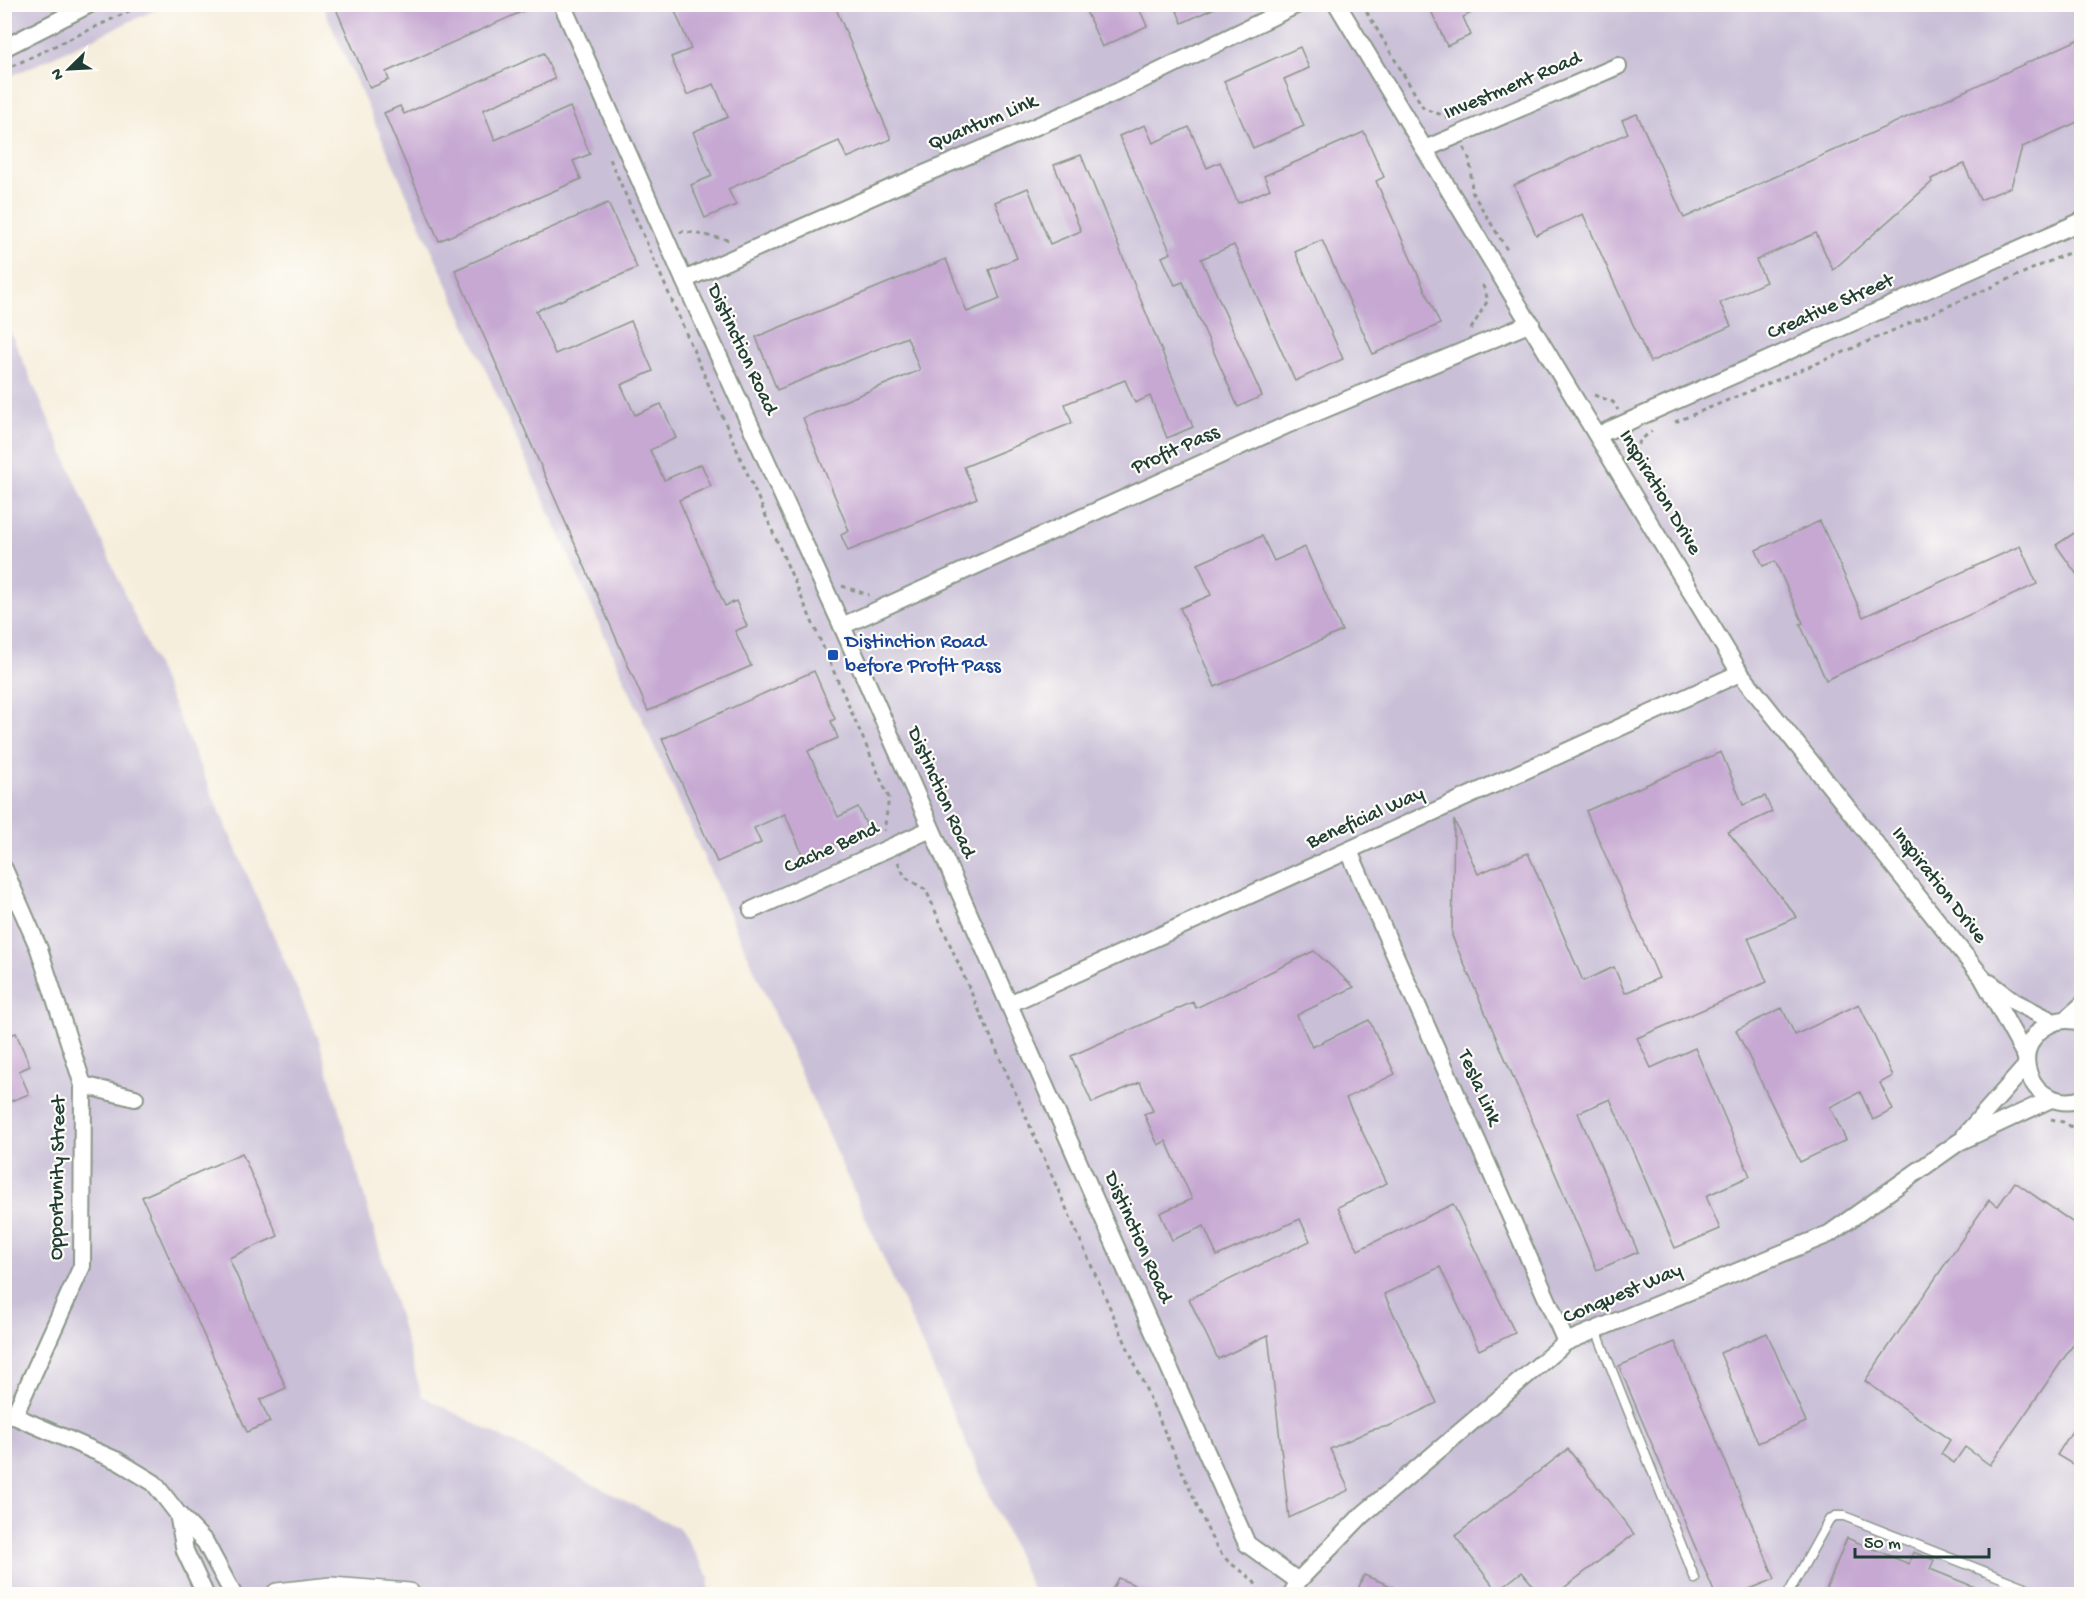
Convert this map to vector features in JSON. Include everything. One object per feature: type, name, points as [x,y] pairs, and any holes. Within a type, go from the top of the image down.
[{"type":"street","points":[[4,48],[90,4]]},
{"type":"street","name":"Distinction Road","points":[[562,4],[684,280],[842,626],[1247,1544],[1295,1588]]},
{"type":"street","name":"Quantum Link","points":[[684,280],[1119,91],[1298,4]]},
{"type":"street","name":"Inspiration Drive","points":[[1337,4],[1740,674],[1982,977],[2026,1061],[2031,1080],[2039,1091],[2051,1099]]},
{"type":"street","name":"Investment Road","points":[[1425,149],[1618,66]]},
{"type":"street","name":"Creative Street","points":[[1598,435],[2082,221]]},
{"type":"street","name":"Profit Pass","points":[[842,626],[1289,424],[1530,323]]},
{"type":"street","name":"Beneficial Way","points":[[1009,1004],[1740,674]]},
{"type":"street","name":"Cache Bend","points":[[752,910],[931,829]]},
{"type":"street","name":"Tesla Link","points":[[1349,851],[1566,1342]]},
{"type":"street","name":"Opportunity Street","points":[[4,869],[39,948],[83,1085],[82,1266],[9,1414]]},
{"type":"street","name":"Inspiration Drive","points":[[1982,977],[2015,1002],[2067,1022]]},
{"type":"street","points":[[2067,1022],[2082,1005]]},
{"type":"street","name":"Conquest Way","points":[[1959,1142],[2026,1061],[2029,1046],[2035,1035],[2043,1028],[2067,1022]]},
{"type":"street","points":[[83,1085],[135,1098]]},
{"type":"street","points":[[2051,1099],[2079,1103]]},
{"type":"street","name":"Conquest Way","points":[[1295,1588],[1361,1516],[1566,1342],[1829,1234],[1959,1142],[2051,1099]]},
{"type":"street","points":[[9,1414],[118,1461],[154,1483],[178,1514],[205,1542],[233,1594]]},
{"type":"street","points":[[178,1514],[185,1551],[205,1594]]},
{"type":"street","points":[[277,1594],[331,1588],[409,1594]]},
{"type":"lane","points":[[1596,1330],[1695,1579]]},
{"type":"lane","points":[[1788,1594],[1829,1520],[1835,1516],[1844,1516],[2042,1594]]},
{"type":"path","points":[[4,70],[144,4]]},
{"type":"path","points":[[1362,4],[1424,109],[1446,116],[1470,160],[1472,192],[1513,259]]},
{"type":"path","points":[[607,152],[889,798],[883,829],[891,847],[905,877],[926,890],[1211,1537],[1222,1555],[1237,1569],[1251,1577],[1260,1594]]},
{"type":"path","points":[[648,247],[683,231],[728,241],[738,236]]},
{"type":"path","points":[[1673,423],[1842,353],[2082,247]]},
{"type":"path","points":[[1590,387],[1596,397],[1613,402],[1626,422]]},
{"type":"path","points":[[1636,468],[1634,452],[1639,441],[1652,432]]},
{"type":"shaded area","points":[[5,4],[166,5],[5,79]]},
{"type":"shaded area","points":[[322,5],[2081,5],[2081,1594],[1034,1594]]},
{"type":"shaded area","points":[[4,317],[318,1037],[422,1396],[680,1529],[709,1577],[708,1594],[5,1594]]},
{"type":"building","points":[[334,4],[539,4],[386,72],[389,80],[370,88]]},
{"type":"building","points":[[672,4],[834,4],[891,139],[847,158],[839,141],[728,189],[736,205],[705,218],[691,185],[712,176],[693,132],[728,117],[714,84],[687,95],[671,57],[691,49]]},
{"type":"building","points":[[1083,4],[1137,4],[1147,26],[1102,47]]},
{"type":"building","points":[[1174,4],[1223,4],[1182,23]]},
{"type":"building","points":[[1428,4],[1489,4],[1463,17],[1471,35],[1447,46]]},
{"type":"building","points":[[2082,38],[2082,120],[2022,147],[2011,187],[1980,200],[1964,164],[1931,179],[1932,182],[1833,270],[1816,233],[1756,260],[1766,282],[1720,303],[1731,326],[1650,362],[1583,214],[1536,235],[1514,185],[1628,133],[1622,120],[1637,114],[1684,218]]},
{"type":"building","points":[[1300,47],[1309,68],[1284,79],[1304,126],[1253,148],[1224,81]]},
{"type":"building","points":[[544,53],[555,79],[483,110],[495,140],[570,107],[590,154],[573,161],[581,179],[439,241],[384,113],[400,106],[404,114]]},
{"type":"building","points":[[1145,125],[1153,143],[1189,127],[1207,168],[1220,162],[1238,203],[1270,189],[1264,176],[1364,132],[1384,177],[1376,181],[1440,324],[1373,354],[1322,240],[1295,252],[1343,359],[1295,381],[1234,245],[1201,259],[1262,396],[1238,407],[1183,282],[1175,285],[1162,257],[1171,253],[1119,136]]},
{"type":"building","points":[[1081,155],[1193,427],[1167,438],[1150,396],[1135,403],[1125,380],[1065,404],[1072,423],[964,467],[977,498],[848,551],[841,535],[849,531],[803,418],[920,370],[907,337],[777,390],[756,337],[946,259],[967,312],[1000,299],[989,270],[1017,258],[995,202],[1028,188],[1050,244],[1081,231],[1054,165]]},
{"type":"building","points":[[608,203],[637,268],[536,311],[555,354],[631,321],[653,371],[621,385],[635,415],[661,404],[676,438],[650,450],[664,480],[701,464],[711,486],[679,500],[725,606],[736,601],[747,626],[735,631],[751,666],[648,711],[455,270]]},
{"type":"building","points":[[1820,521],[1863,617],[2020,546],[2037,584],[1826,680],[1800,624],[1803,623],[1775,561],[1763,566],[1756,550]]},
{"type":"building","points":[[2082,528],[2082,582],[2056,545]]},
{"type":"building","points":[[1262,536],[1274,561],[1305,547],[1342,631],[1215,687],[1180,608],[1211,595],[1198,564]]},
{"type":"building","points":[[814,671],[835,719],[831,721],[838,738],[808,751],[838,817],[858,807],[868,829],[804,858],[785,814],[754,828],[761,843],[717,862],[662,739]]},
{"type":"building","points":[[1721,752],[1743,805],[1765,796],[1772,812],[1728,832],[1797,917],[1748,938],[1767,982],[1637,1038],[1651,1068],[1695,1048],[1750,1176],[1706,1196],[1720,1229],[1675,1248],[1610,1099],[1578,1113],[1638,1252],[1597,1270],[1452,936],[1454,820],[1478,874],[1528,853],[1583,981],[1614,967],[1625,993],[1659,978],[1586,811]]},
{"type":"building","points":[[1314,951],[1354,987],[1297,1015],[1312,1047],[1369,1020],[1395,1074],[1346,1098],[1387,1183],[1338,1207],[1358,1250],[1453,1204],[1515,1333],[1479,1350],[1440,1267],[1384,1294],[1437,1403],[1389,1426],[1371,1430],[1330,1449],[1349,1490],[1289,1518],[1268,1335],[1218,1359],[1189,1299],[1310,1241],[1300,1219],[1217,1256],[1204,1226],[1172,1240],[1160,1213],[1192,1199],[1166,1141],[1158,1145],[1144,1114],[1153,1111],[1140,1082],[1092,1103],[1071,1056],[1193,1002],[1196,1008]]},
{"type":"building","points":[[1859,1004],[1893,1076],[1880,1083],[1893,1110],[1873,1120],[1860,1092],[1830,1107],[1846,1140],[1800,1162],[1736,1030],[1782,1008],[1795,1035]]},
{"type":"building","points":[[16,1033],[30,1066],[19,1071],[29,1094],[4,1104],[4,1037]]},
{"type":"building","points":[[242,1153],[278,1236],[229,1258],[286,1388],[260,1400],[270,1422],[247,1432],[142,1197]]},
{"type":"building","points":[[2015,1182],[2082,1229],[2082,1332],[1990,1465],[1965,1447],[1954,1463],[1941,1454],[1950,1440],[1865,1381],[1989,1200],[1998,1206]]},
{"type":"building","points":[[1767,1333],[1806,1422],[1758,1443],[1720,1353]]},
{"type":"building","points":[[1675,1342],[1775,1579],[1737,1594],[1715,1594],[1619,1366]]},
{"type":"building","points":[[2082,1415],[2082,1470],[2057,1455]]},
{"type":"building","points":[[1568,1449],[1634,1534],[1556,1594],[1540,1594],[1522,1572],[1497,1591],[1455,1536]]},
{"type":"building","points":[[1847,1538],[1909,1564],[1913,1552],[1934,1560],[1930,1569],[1992,1594],[1824,1594]]},
{"type":"building","points":[[1364,1575],[1410,1594],[1356,1594]]},
{"type":"building","points":[[1118,1578],[1156,1594],[1110,1594]]},
{"type":"place","name":"Distinction Road before Profit Pass","points":[[833,655]]}]
